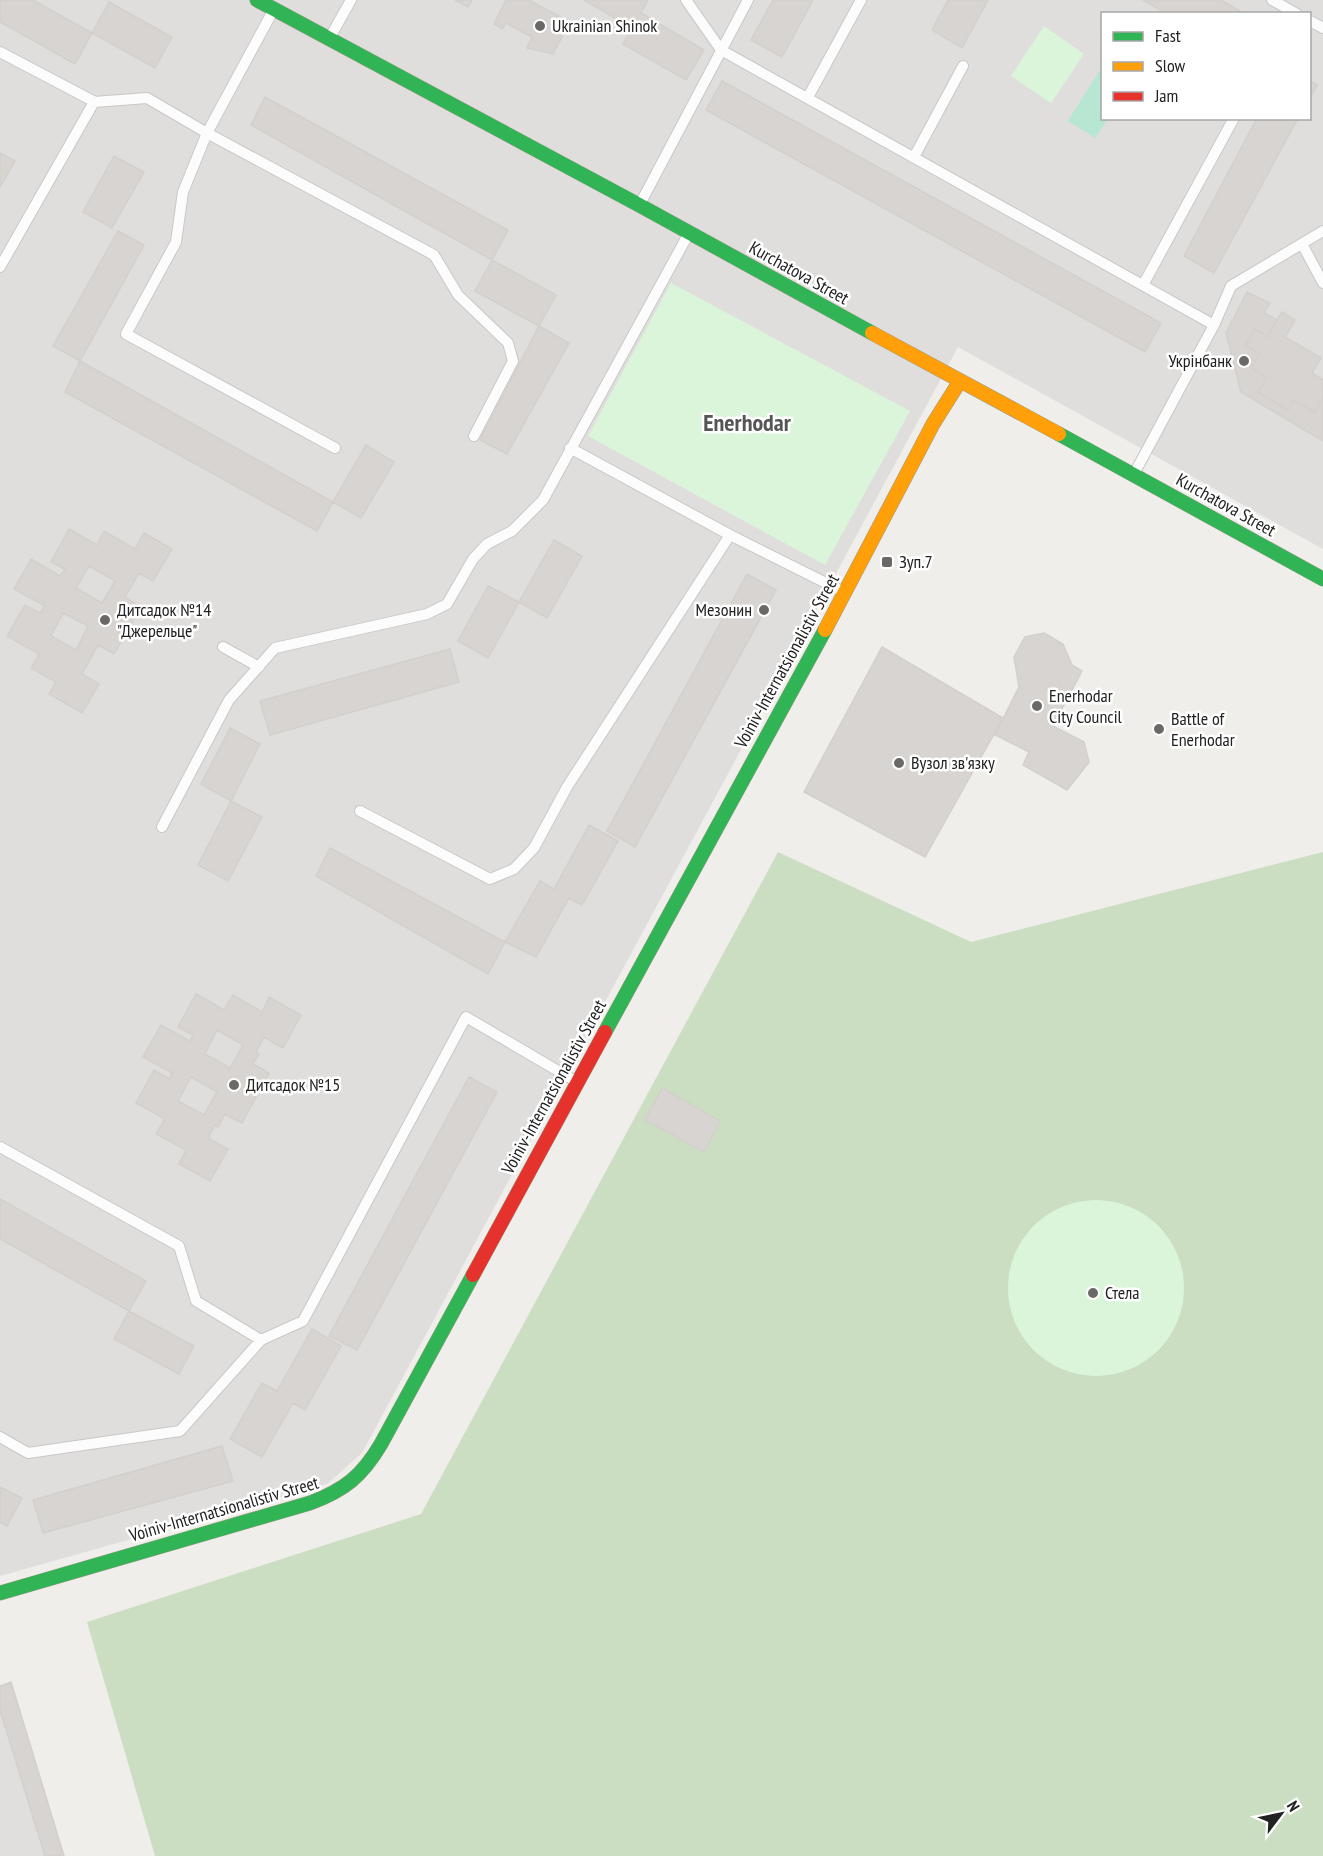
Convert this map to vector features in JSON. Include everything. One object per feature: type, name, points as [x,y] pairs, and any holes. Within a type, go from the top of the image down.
[{"type":"street","name":"Kurchatova Street","points":[[257,0],[639,205],[1323,579]]},
{"type":"street","name":"Voiniv-Internatsionalistiv Street","points":[[0,1593],[334,1495],[363,1472],[375,1455],[845,593],[933,424],[960,381]]},
{"type":"lane","points":[[329,40],[351,0]]},
{"type":"lane","points":[[686,0],[721,50],[1214,325]]},
{"type":"lane","points":[[639,205],[748,0]]},
{"type":"lane","points":[[808,98],[861,0]]},
{"type":"lane","points":[[1272,0],[1293,12]]},
{"type":"lane","points":[[274,9],[207,133],[183,192],[176,242],[126,334],[335,448]]},
{"type":"lane","points":[[0,52],[95,102],[147,98],[207,133],[434,255],[458,295],[508,343],[513,361],[474,435]]},
{"type":"lane","points":[[914,157],[963,66]]},
{"type":"lane","points":[[0,267],[95,102]]},
{"type":"lane","points":[[1143,285],[1233,120]]},
{"type":"lane","points":[[1134,474],[1214,325],[1232,286],[1323,231]]},
{"type":"lane","points":[[162,827],[229,700],[275,648],[427,614],[447,604],[473,559],[487,544],[512,531],[543,500],[689,233]]},
{"type":"lane","points":[[1302,244],[1323,283]]},
{"type":"lane","points":[[570,448],[730,535],[845,593]]},
{"type":"lane","points":[[360,812],[490,879],[514,869],[534,848],[567,787],[730,535]]},
{"type":"lane","points":[[223,647],[259,667]]},
{"type":"lane","points":[[0,1437],[28,1453],[180,1431],[261,1340],[303,1321],[466,1017],[577,1083]]},
{"type":"lane","points":[[0,1147],[179,1246],[196,1301],[261,1340]]},
{"type":"shaded area","points":[[0,0],[1323,0],[1323,549],[958,347],[362,1453],[327,1484],[0,1576]]},
{"type":"shaded area","points":[[11,1682],[64,1856],[0,1856],[0,1686]]},
{"type":"green space","points":[[1044,26],[1084,54],[1051,103],[1011,76]]},
{"type":"green space","points":[[1101,69],[1101,120],[1107,120],[1095,138],[1068,121]]},
{"type":"green space","points":[[671,283],[910,411],[825,565],[588,436]]},
{"type":"green space","points":[[778,852],[971,942],[1323,852],[1323,1856],[155,1856],[87,1622],[421,1514]]},
{"type":"green space","points":[[1096,1200],[1130,1207],[1145,1215],[1158,1226],[1169,1239],[1177,1254],[1184,1288],[1177,1322],[1169,1337],[1158,1350],[1145,1361],[1130,1369],[1096,1376],[1062,1369],[1047,1361],[1034,1350],[1023,1337],[1015,1322],[1008,1288],[1015,1254],[1023,1239],[1034,1226],[1047,1215],[1062,1207]]},
{"type":"building","points":[[0,0],[33,0],[92,33],[75,64],[0,22]]},
{"type":"building","points":[[455,0],[472,0],[468,7]]},
{"type":"building","name":"Ukrainian Shinok","points":[[506,0],[529,0],[570,22],[553,54],[527,48],[532,37],[506,23],[502,29],[494,24]]},
{"type":"building","points":[[584,0],[648,0],[641,13],[704,50],[686,80],[623,44],[632,28]]},
{"type":"building","points":[[773,0],[813,0],[782,57],[751,40]]},
{"type":"building","points":[[948,0],[988,0],[962,48],[932,30]]},
{"type":"building","points":[[1143,0],[1221,0],[1242,12],[1164,12]]},
{"type":"building","points":[[109,2],[172,37],[155,68],[92,33]]},
{"type":"building","points":[[722,81],[1161,323],[1145,352],[706,110]]},
{"type":"building","points":[[1311,82],[1317,85],[1311,96]]},
{"type":"building","points":[[265,97],[508,230],[492,260],[251,125]]},
{"type":"building","points":[[1256,120],[1297,120],[1214,273],[1184,256]]},
{"type":"building","points":[[0,153],[15,161],[0,187]]},
{"type":"building","points":[[114,156],[144,172],[112,228],[83,212]]},
{"type":"building","points":[[118,231],[144,245],[80,361],[53,346]]},
{"type":"building","points":[[492,260],[556,295],[539,326],[475,291]]},
{"type":"building","name":"Укрінбанк","points":[[1247,292],[1270,303],[1264,313],[1277,320],[1267,337],[1255,329],[1246,345],[1260,354],[1251,368],[1267,378],[1258,392],[1288,410],[1293,401],[1315,412],[1323,397],[1323,441],[1241,392],[1226,333]]},
{"type":"building","points":[[1282,312],[1295,320],[1285,337],[1321,358],[1312,373],[1323,380],[1323,397],[1315,412],[1293,401],[1288,410],[1258,392],[1267,378],[1251,368],[1260,354],[1246,345],[1255,329],[1267,337]]},
{"type":"building","points":[[539,326],[569,343],[507,454],[480,440]]},
{"type":"building","points":[[80,361],[333,502],[317,531],[65,392]]},
{"type":"building","points":[[366,445],[394,462],[361,518],[333,502]]},
{"type":"building","name":"Дитсадок №14 \"Джерельце\"","points":[[69,529],[97,545],[104,531],[135,549],[144,533],[172,549],[153,581],[139,573],[125,597],[141,607],[114,654],[98,645],[82,674],[99,684],[82,713],[49,694],[56,682],[31,668],[39,654],[7,636],[25,605],[40,613],[45,606],[14,589],[31,559],[60,576],[65,569],[51,562]],"holes":[[[89,566],[115,581],[102,603],[76,588]],[[63,613],[88,626],[76,650],[51,636]]]},
{"type":"building","points":[[554,540],[582,556],[547,618],[519,602]]},
{"type":"building","points":[[747,574],[776,590],[635,847],[607,831]]},
{"type":"building","points":[[488,586],[519,602],[488,658],[458,641]]},
{"type":"building","name":"Enerhodar City Council","points":[[1044,633],[1063,644],[1072,665],[1082,671],[1053,726],[1084,742],[1089,762],[1067,790],[1023,765],[1029,752],[995,735],[1019,687],[1014,657],[1025,637]]},
{"type":"building","name":"Вузол зв'язку","points":[[882,647],[1003,718],[925,857],[804,792]]},
{"type":"building","points":[[450,649],[459,682],[270,735],[260,701]]},
{"type":"building","points":[[230,728],[260,744],[231,801],[201,784]]},
{"type":"building","points":[[231,801],[262,817],[228,881],[198,865]]},
{"type":"building","points":[[589,825],[618,841],[582,905],[569,898],[536,957],[505,942],[540,881],[554,889]]},
{"type":"building","points":[[330,848],[505,942],[488,974],[316,876]]},
{"type":"building","name":"Дитсадок №15","points":[[196,994],[224,1010],[233,995],[262,1012],[269,997],[301,1015],[283,1048],[264,1037],[253,1064],[269,1073],[242,1123],[225,1114],[218,1127],[215,1125],[208,1138],[228,1149],[210,1181],[179,1164],[186,1150],[156,1134],[165,1119],[136,1103],[154,1070],[169,1079],[172,1073],[143,1057],[161,1025],[190,1041],[193,1035],[178,1027]],"holes":[[[217,1030],[243,1045],[230,1068],[205,1054]],[[191,1077],[217,1092],[204,1115],[178,1101]]]},
{"type":"building","points":[[469,1077],[497,1092],[357,1350],[329,1336]]},
{"type":"building","points":[[662,1088],[720,1121],[704,1152],[645,1120]]},
{"type":"building","points":[[0,1199],[146,1281],[129,1311],[0,1239]]},
{"type":"building","points":[[129,1311],[194,1346],[179,1374],[114,1339]]},
{"type":"building","points":[[312,1329],[341,1346],[305,1410],[293,1403],[262,1457],[230,1439],[262,1383],[277,1391]]},
{"type":"building","points":[[222,1446],[233,1481],[43,1533],[33,1500]]},
{"type":"building","points":[[0,1487],[22,1498],[7,1526],[0,1522]]},
{"type":"building","points":[[11,1682],[64,1856],[45,1856],[0,1710],[0,1686]]},
{"type":"traffic: fast","points":[[257,0],[872,333]]},
{"type":"traffic: fast","points":[[1059,434],[1323,579]]},
{"type":"traffic: fast","points":[[605,1032],[825,630]]},
{"type":"traffic: fast","points":[[0,1593],[310,1503],[333,1493],[352,1481],[367,1465],[381,1444],[473,1275]]},
{"type":"traffic: slow","points":[[872,333],[1059,434]]},
{"type":"traffic: slow","points":[[825,630],[933,424],[960,381]]},
{"type":"traffic: jam","points":[[473,1275],[605,1032]]},
{"type":"place","name":"Ukrainian Shinok","points":[[540,26]]},
{"type":"place","name":"Укрінбанк","points":[[1244,361]]},
{"type":"place","name":"Зуп.7","points":[[887,562]]},
{"type":"place","name":"Мезонин","points":[[764,610]]},
{"type":"place","name":"Дитсадок №14 \"Джерельце\"","points":[[105,620]]},
{"type":"place","name":"Enerhodar City Council","points":[[1037,706]]},
{"type":"place","name":"Battle of Enerhodar","points":[[1159,729]]},
{"type":"place","name":"Вузол зв'язку","points":[[899,763]]},
{"type":"place","name":"Дитсадок №15","points":[[234,1085]]},
{"type":"place","name":"Стела","points":[[1093,1293]]},
{"type":"district","name":"Enerhodar","points":[[747,423]]}]
